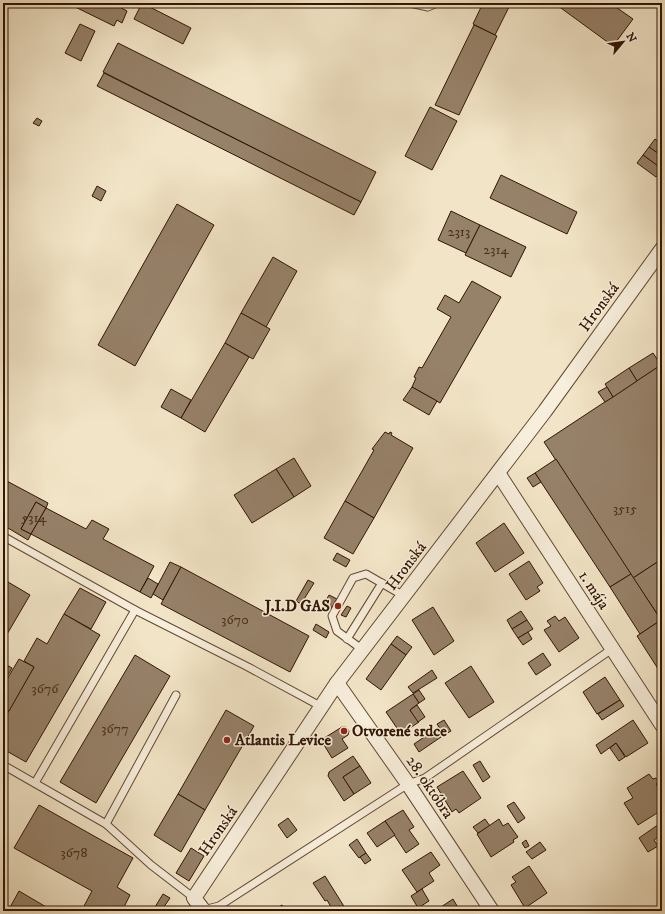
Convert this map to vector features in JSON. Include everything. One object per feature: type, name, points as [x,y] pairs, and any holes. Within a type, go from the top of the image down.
[{"type":"street","name":"Hronská","points":[[194,898],[338,683],[498,473],[662,249]]},
{"type":"street","name":"1. mája","points":[[498,473],[662,725]]},
{"type":"street","name":"28. októbra","points":[[338,683],[408,784],[492,911]]},
{"type":"street","points":[[194,898],[202,911]]},
{"type":"lane","points":[[410,3],[428,6],[437,3]]},
{"type":"lane","points":[[3,539],[6,538],[135,610],[248,667],[322,707]]},
{"type":"lane","points":[[363,650],[337,631],[332,616],[353,578],[366,574],[404,596]]},
{"type":"lane","points":[[347,639],[382,583]]},
{"type":"lane","points":[[35,783],[135,610]]},
{"type":"lane","points":[[202,911],[219,906],[408,784],[425,778],[612,650]]},
{"type":"lane","points":[[106,824],[176,695]]},
{"type":"lane","points":[[3,765],[106,824],[151,864],[194,898]]},
{"type":"building","points":[[67,3],[112,3],[127,11],[122,23],[117,20],[114,26]]},
{"type":"building","points":[[142,3],[191,28],[183,44],[134,19]]},
{"type":"building","points":[[483,3],[511,3],[495,35],[473,24]]},
{"type":"building","points":[[554,3],[610,3],[633,19],[613,46]]},
{"type":"building","points":[[80,24],[95,31],[81,61],[65,53]]},
{"type":"building","points":[[474,25],[497,36],[459,115],[435,105]]},
{"type":"building","points":[[118,43],[376,172],[361,202],[103,72]]},
{"type":"building","points":[[104,73],[361,202],[354,215],[97,86]]},
{"type":"building","points":[[430,107],[457,121],[432,170],[405,156]]},
{"type":"building","points":[[37,118],[42,121],[39,126],[33,123]]},
{"type":"building","points":[[655,139],[662,144],[662,156],[649,147]]},
{"type":"building","points":[[649,147],[662,156],[662,169],[643,155]]},
{"type":"building","points":[[643,155],[662,169],[656,177],[637,163]]},
{"type":"building","points":[[501,175],[577,212],[567,234],[490,198]]},
{"type":"building","points":[[97,186],[106,191],[101,201],[92,196]]},
{"type":"building","points":[[177,204],[214,225],[135,366],[98,345]]},
{"type":"building","points":[[451,211],[480,225],[466,253],[438,240]]},
{"type":"building","points":[[480,225],[526,247],[511,277],[465,255]]},
{"type":"building","points":[[273,257],[297,271],[266,327],[241,313]]},
{"type":"building","points":[[472,281],[501,297],[440,403],[412,387],[416,378],[414,377],[419,367],[422,368],[451,317],[437,309],[445,295],[459,303]]},
{"type":"building","points":[[241,313],[270,329],[253,359],[225,343]]},
{"type":"building","points":[[225,343],[249,357],[205,432],[181,418]]},
{"type":"building","points":[[653,353],[661,365],[637,381],[629,368]]},
{"type":"building","points":[[661,365],[662,559],[633,578],[544,442]]},
{"type":"building","points":[[629,368],[637,381],[613,397],[605,384]]},
{"type":"building","points":[[412,387],[437,401],[429,415],[403,400]]},
{"type":"building","points":[[607,387],[613,397],[605,402],[598,392]]},
{"type":"building","points":[[171,389],[191,400],[181,418],[161,407]]},
{"type":"building","points":[[385,432],[389,434],[390,432],[392,433],[391,435],[413,448],[374,518],[345,501],[374,450],[372,449]]},
{"type":"building","points":[[294,458],[311,486],[294,497],[276,469]]},
{"type":"building","points":[[556,459],[631,574],[610,587],[535,473]]},
{"type":"building","points":[[276,469],[294,497],[252,523],[234,495]]},
{"type":"building","points":[[535,473],[541,482],[533,487],[527,478]]},
{"type":"building","points":[[3,479],[48,503],[46,508],[36,502],[21,529],[31,534],[28,540],[3,525]]},
{"type":"building","points":[[345,501],[374,518],[353,554],[324,538]]},
{"type":"building","points":[[36,502],[46,508],[31,534],[21,529]]},
{"type":"building","points":[[46,508],[86,529],[92,520],[109,529],[103,539],[154,566],[140,592],[31,534]]},
{"type":"building","points":[[504,523],[524,553],[495,572],[476,543]]},
{"type":"building","points":[[337,553],[350,560],[346,567],[333,560]]},
{"type":"building","points":[[662,559],[662,621],[633,578]]},
{"type":"building","points":[[529,561],[543,583],[537,587],[540,591],[526,600],[509,574]]},
{"type":"building","points":[[170,562],[181,567],[163,600],[153,594]]},
{"type":"building","points":[[181,567],[309,636],[290,672],[161,604]]},
{"type":"building","points":[[631,574],[661,620],[640,634],[610,587]]},
{"type":"building","points":[[148,578],[158,584],[151,598],[140,592]]},
{"type":"building","points":[[3,579],[30,595],[3,641]]},
{"type":"building","points":[[308,580],[314,583],[301,604],[296,601]]},
{"type":"building","points":[[80,588],[106,602],[91,629],[64,614]]},
{"type":"building","points":[[329,595],[337,599],[330,610],[323,606]]},
{"type":"building","points":[[347,606],[351,608],[346,617],[341,615]]},
{"type":"building","points":[[433,607],[454,641],[434,655],[412,620]]},
{"type":"building","points":[[521,611],[527,620],[512,629],[507,620]]},
{"type":"building","points":[[64,614],[100,635],[26,762],[3,749],[3,721],[34,667],[24,661],[37,638],[47,644]]},
{"type":"building","points":[[555,616],[559,621],[565,617],[579,638],[559,652],[544,630],[551,626],[547,621]]},
{"type":"building","points":[[527,620],[533,629],[518,638],[512,629]]},
{"type":"building","points":[[661,620],[662,622],[662,675],[637,636]]},
{"type":"building","points":[[316,624],[329,632],[326,638],[313,630]]},
{"type":"building","points":[[528,632],[532,639],[523,645],[518,638]]},
{"type":"building","points":[[397,636],[412,647],[406,655],[391,644]]},
{"type":"building","points":[[391,644],[406,655],[381,690],[366,679]]},
{"type":"building","points":[[543,653],[551,665],[536,675],[528,663]]},
{"type":"building","points":[[135,655],[170,676],[96,803],[60,782]]},
{"type":"building","points":[[19,659],[34,667],[9,711],[3,707],[3,686]]},
{"type":"building","points":[[3,663],[12,668],[3,683]]},
{"type":"building","points":[[471,666],[494,702],[469,718],[445,683]]},
{"type":"building","points":[[432,670],[437,678],[413,693],[408,687]]},
{"type":"building","points":[[605,677],[620,700],[597,714],[583,692]]},
{"type":"building","points":[[419,690],[425,699],[419,703],[413,694]]},
{"type":"building","points":[[413,694],[419,703],[410,710],[419,722],[401,734],[386,712]]},
{"type":"building","points":[[620,700],[624,706],[602,720],[598,714]]},
{"type":"building","points":[[417,705],[425,717],[418,722],[410,710]]},
{"type":"building","points":[[226,710],[254,726],[205,810],[178,794]]},
{"type":"building","points":[[444,720],[451,731],[444,735],[437,724]]},
{"type":"building","points":[[633,720],[648,743],[626,757],[616,743],[601,754],[596,745]]},
{"type":"building","points":[[342,727],[346,727],[349,731],[348,735],[342,739],[348,748],[332,758],[321,740]]},
{"type":"building","points":[[439,727],[444,735],[419,752],[414,744]]},
{"type":"building","points":[[616,743],[625,757],[619,761],[610,748]]},
{"type":"building","points":[[353,756],[360,766],[343,777],[354,794],[344,801],[328,776],[329,772]]},
{"type":"building","points":[[480,761],[490,777],[483,782],[473,765]]},
{"type":"building","points":[[360,766],[371,783],[354,794],[343,777]]},
{"type":"building","points":[[463,771],[481,798],[459,813],[456,809],[452,812],[437,787]]},
{"type":"building","points":[[649,774],[653,779],[656,778],[659,782],[656,784],[662,793],[662,810],[638,825],[624,803],[633,798],[627,788]]},
{"type":"building","points":[[178,794],[205,810],[181,852],[154,835]]},
{"type":"building","points":[[514,802],[525,818],[518,823],[507,806]]},
{"type":"building","points":[[39,805],[133,858],[117,887],[130,895],[122,911],[94,911],[84,906],[92,891],[14,848]]},
{"type":"building","points":[[403,810],[414,827],[409,830],[419,844],[406,853],[385,821]]},
{"type":"building","points":[[288,818],[297,830],[287,838],[278,825]]},
{"type":"building","points":[[485,819],[490,826],[478,833],[473,827]]},
{"type":"building","points":[[499,819],[503,826],[508,823],[518,837],[513,840],[514,842],[491,857],[477,834]]},
{"type":"building","points":[[385,821],[395,835],[377,847],[367,833]]},
{"type":"building","points":[[662,822],[662,834],[654,840],[658,846],[648,852],[639,838]]},
{"type":"building","points":[[357,839],[366,853],[359,858],[349,845]]},
{"type":"building","points":[[526,840],[529,846],[525,848],[522,843]]},
{"type":"building","points":[[540,842],[546,850],[532,859],[526,852]]},
{"type":"building","points":[[191,848],[204,856],[189,881],[176,873]]},
{"type":"building","points":[[431,852],[440,865],[429,873],[434,881],[417,892],[402,870]]},
{"type":"building","points":[[366,853],[371,860],[365,864],[360,857]]},
{"type":"building","points":[[529,866],[547,893],[525,908],[511,885],[516,882],[512,877]]},
{"type":"building","points":[[325,876],[345,908],[341,911],[326,911],[331,907],[313,883]]},
{"type":"building","points":[[422,889],[429,901],[418,908],[411,896]]},
{"type":"building","points":[[19,891],[53,911],[8,911]]},
{"type":"building","points":[[163,894],[170,898],[161,911],[155,907]]},
{"type":"building","points":[[453,899],[460,911],[435,911]]},
{"type":"building","points":[[282,905],[286,911],[273,911]]},
{"type":"place","name":"J.I.D GAS","points":[[338,606]]},
{"type":"place","name":"Otvorené srdce","points":[[344,731]]},
{"type":"place","name":"Atlantis Levice","points":[[227,740]]}]
